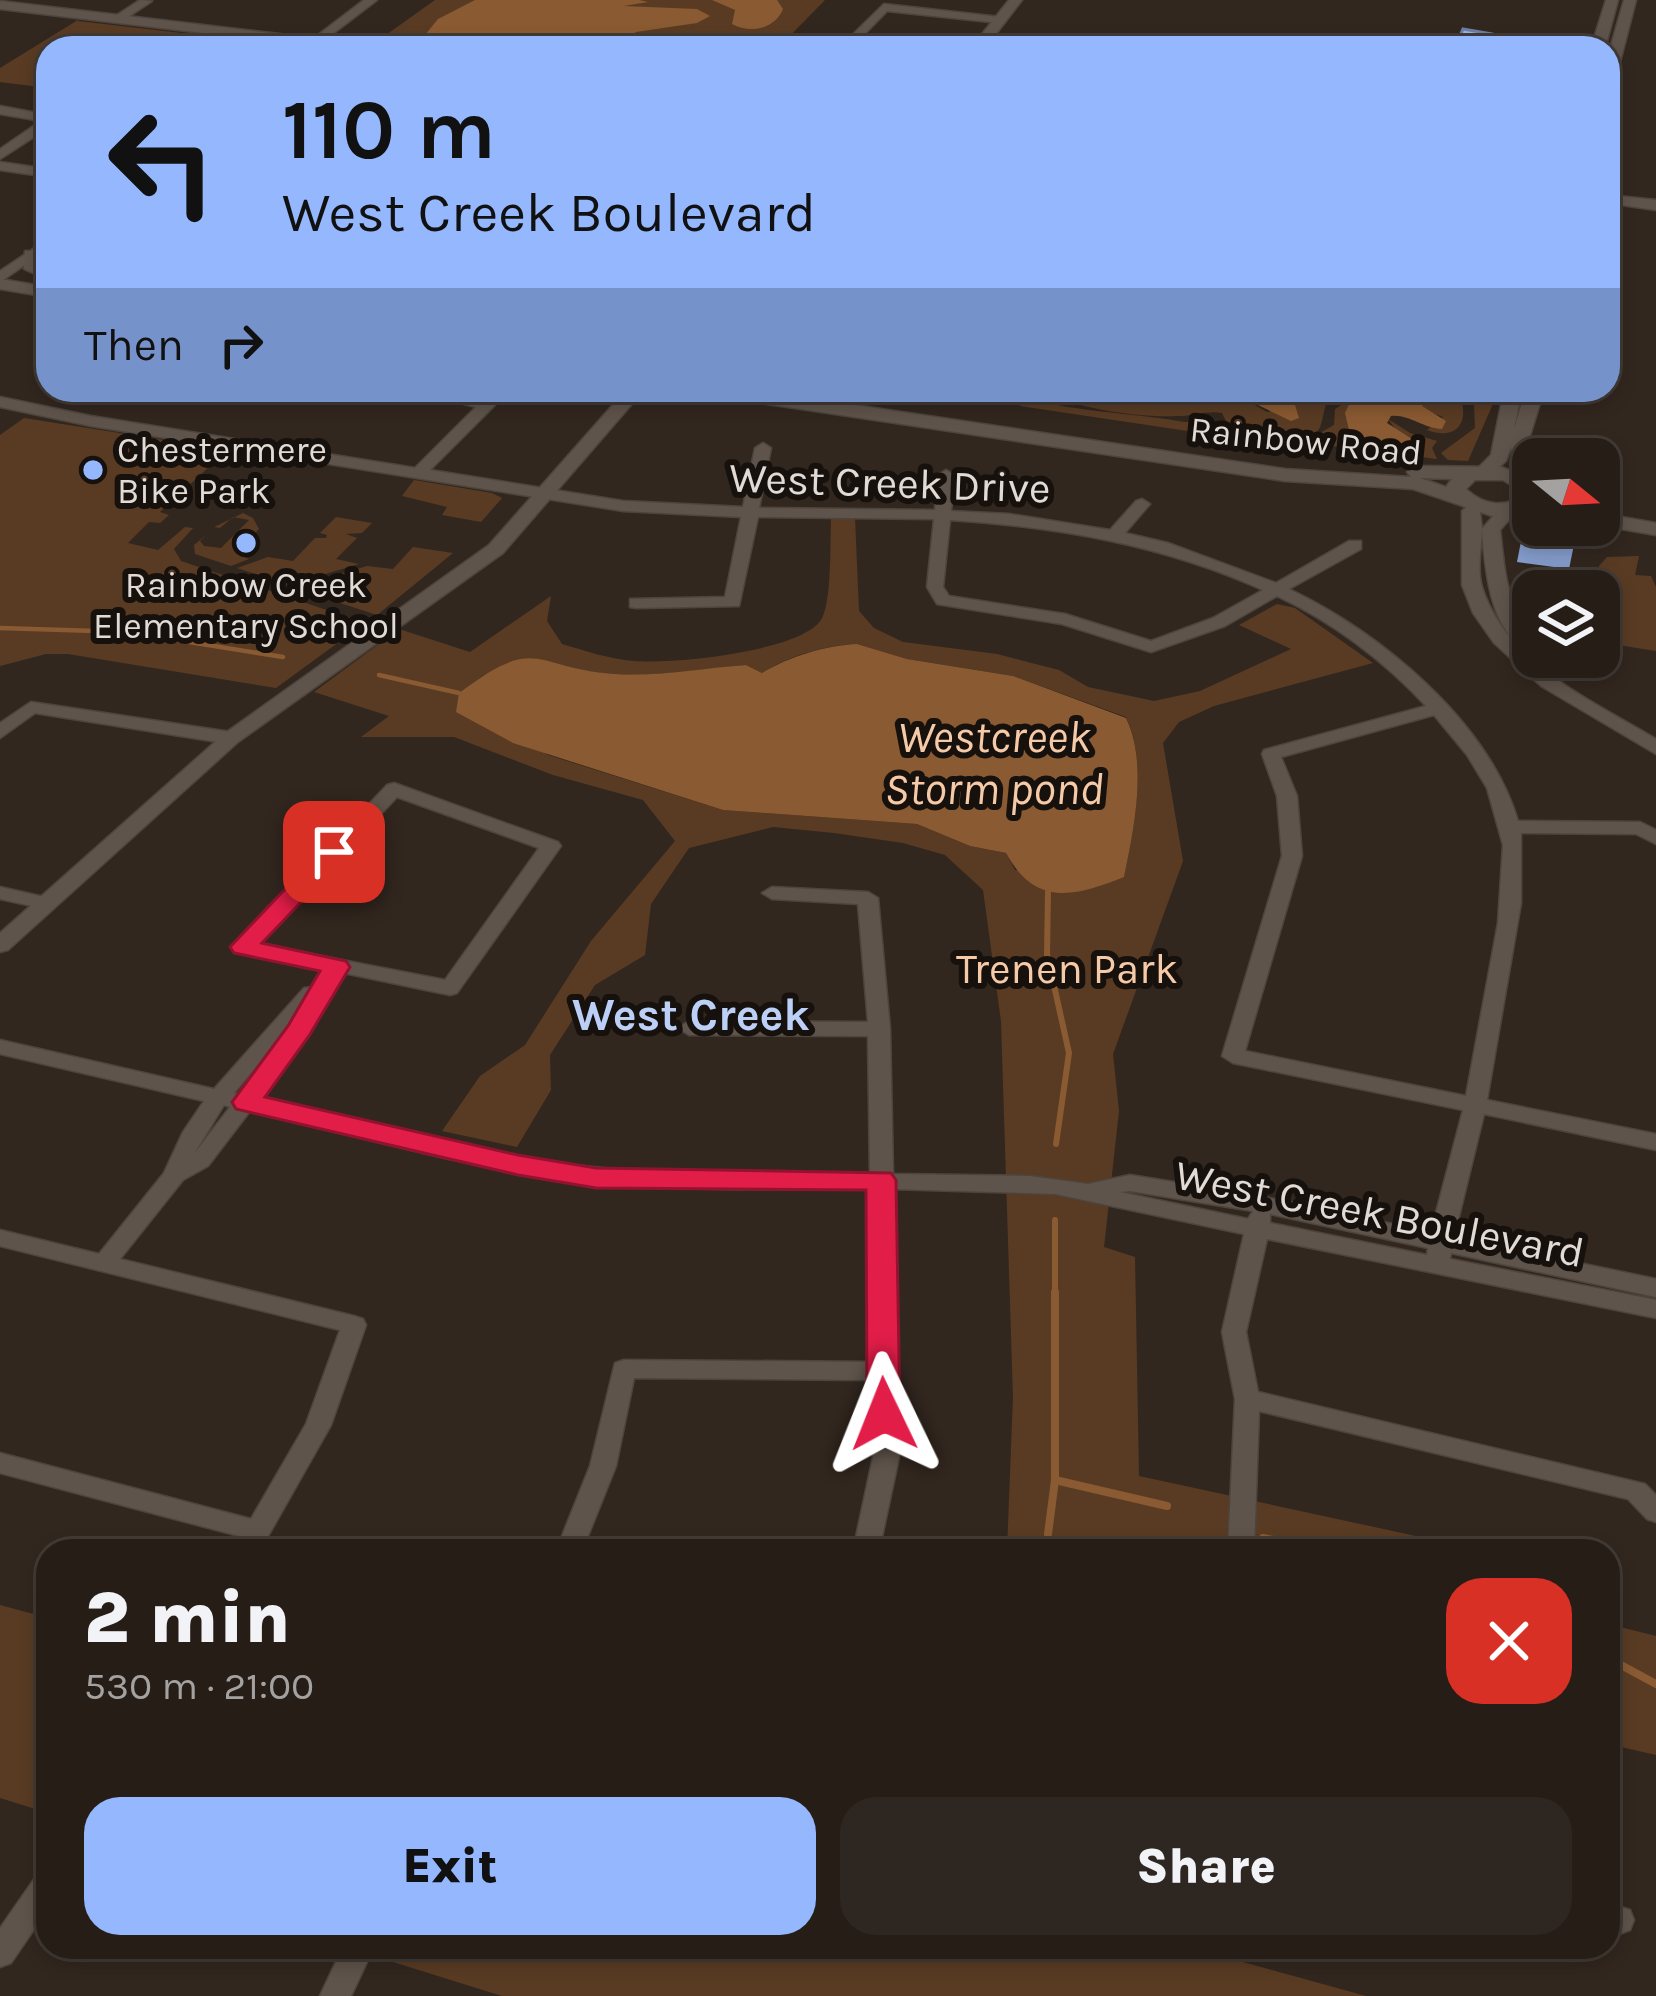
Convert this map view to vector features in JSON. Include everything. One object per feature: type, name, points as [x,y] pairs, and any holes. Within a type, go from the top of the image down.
[{"type":"main road","points":[[31,255],[30,265],[36,269]]},
{"type":"main road","points":[[2,275],[36,276]]},
{"type":"main road","points":[[2,275],[36,288]]},
{"type":"main road","name":"Rainbow Road","points":[[795,402],[1285,475],[1415,483],[1468,502],[1512,509]]},
{"type":"main road","name":"Rainbow Road","points":[[887,402],[1332,466],[1480,473],[1512,483]]},
{"type":"main road","points":[[1468,502],[1455,489],[1459,480],[1480,473]]},
{"type":"main road","points":[[1620,510],[1656,514]]},
{"type":"main road","points":[[1620,523],[1656,529]]},
{"type":"street","points":[[323,36],[371,0]]},
{"type":"street","points":[[987,36],[1016,0]]},
{"type":"street","points":[[1602,36],[1612,0]]},
{"type":"street","points":[[1620,37],[1630,0]]},
{"type":"street","points":[[118,19],[146,1]]},
{"type":"street","points":[[10,4],[244,36]]},
{"type":"street","points":[[856,36],[884,7],[1000,20]]},
{"type":"street","points":[[0,110],[36,118]]},
{"type":"street","points":[[0,155],[36,129]]},
{"type":"street","points":[[0,166],[36,171]]},
{"type":"street","points":[[1620,196],[1656,201]]},
{"type":"street","points":[[2,275],[36,244]]},
{"type":"street","points":[[2,275],[36,251]]},
{"type":"street","name":"West Creek Drive","points":[[0,402],[536,492],[678,511],[939,511],[1030,518],[1117,532],[1202,558],[1280,590],[1359,635],[1439,708],[1486,769],[1510,826],[1511,914],[1474,1106],[1439,1252]]},
{"type":"street","points":[[419,473],[488,405],[474,402]]},
{"type":"street","points":[[0,945],[231,738],[496,549],[602,402]]},
{"type":"street","points":[[536,492],[623,402]]},
{"type":"street","points":[[1480,473],[1500,457],[1511,402]]},
{"type":"street","points":[[1520,438],[1531,402]]},
{"type":"street","points":[[635,603],[733,602],[763,448]]},
{"type":"street","points":[[946,475],[935,587],[943,600],[1045,615],[1150,647],[1200,630],[1355,545]]},
{"type":"street","points":[[1468,502],[1473,586],[1479,605],[1512,635]]},
{"type":"street","points":[[1117,532],[1142,503]]},
{"type":"street","points":[[1512,514],[1490,529],[1494,581],[1512,623]]},
{"type":"street","points":[[1547,678],[1656,748]]},
{"type":"street","points":[[1575,678],[1656,731]]},
{"type":"street","points":[[0,732],[31,707],[231,738]]},
{"type":"street","points":[[1439,708],[1271,754],[1288,796],[1292,856],[1233,1056],[1656,1142]]},
{"type":"street","points":[[394,789],[551,846],[450,988],[337,967],[244,947],[394,789]]},
{"type":"street","points":[[1510,826],[1640,828],[1656,838]]},
{"type":"street","points":[[0,893],[46,903]]},
{"type":"street","points":[[772,893],[868,898],[879,1029],[886,1457],[869,1539]]},
{"type":"street","points":[[175,1174],[177,1156],[222,1096],[289,1015],[337,967]]},
{"type":"street","points":[[106,1262],[175,1174],[200,1161],[247,1102],[337,967]]},
{"type":"street","points":[[688,1028],[879,1029]]},
{"type":"street","name":"West Creek Boulevard","points":[[0,1047],[518,1165],[596,1178],[881,1180],[1090,1190],[1129,1203],[1260,1215],[1439,1252],[1656,1288]]},
{"type":"street","points":[[1241,1539],[1246,1399],[1234,1332],[1260,1215]]},
{"type":"street","points":[[0,1238],[354,1324],[317,1425],[258,1531],[0,1463]]},
{"type":"street","name":"West Creek Boulevard","points":[[1439,1252],[1656,1310]]},
{"type":"street","points":[[574,1539],[603,1466],[624,1369],[881,1371]]},
{"type":"street","points":[[1246,1399],[1636,1491],[1656,1511]]},
{"type":"street","points":[[0,1953],[36,1901]]},
{"type":"street","points":[[335,1996],[353,1959]]},
{"type":"green space","points":[[435,0],[825,0],[790,36],[384,36]]},
{"type":"green space","points":[[78,20],[207,36],[52,36]]},
{"type":"green space","points":[[36,46],[36,86],[0,82],[0,68]]},
{"type":"green space","points":[[1069,402],[1249,402],[1267,412],[1298,402],[1327,402],[1319,429],[1291,436],[1230,429],[1222,413],[1162,416]]},
{"type":"green space","points":[[1350,402],[1396,430],[1388,419],[1410,433],[1437,441],[1432,448],[1437,459],[1275,439],[1311,438],[1334,425],[1335,409]]},
{"type":"green space","points":[[1402,402],[1462,402],[1458,427],[1446,433],[1427,430],[1443,417]]},
{"type":"green space","points":[[1494,402],[1468,461],[1448,460],[1441,453],[1475,428],[1474,404]]},
{"type":"green space","points":[[1020,406],[1206,421],[1215,430],[1248,440]]},
{"type":"green space","points":[[24,418],[234,451],[230,457],[221,456],[160,512],[169,515],[160,523],[149,522],[128,543],[158,550],[185,527],[193,528],[174,549],[181,561],[365,623],[276,688],[68,654],[46,654],[0,666],[0,435]]},
{"type":"green space","points":[[414,480],[502,498],[481,522],[442,515],[447,507],[402,496]]},
{"type":"green space","points":[[243,513],[259,529],[235,553],[249,559],[231,566],[195,554],[194,545],[206,535],[200,541],[204,546],[221,548],[249,520],[234,517]]},
{"type":"green space","points":[[336,517],[372,523],[362,533],[346,534],[357,538],[336,559],[359,564],[288,585],[237,568],[268,557],[293,561],[315,538],[326,538],[320,533]]},
{"type":"green space","name":"Trenen Park","points":[[855,518],[859,611],[874,628],[903,642],[997,654],[1059,670],[1088,687],[1154,701],[1200,691],[1291,649],[1239,625],[1277,604],[1295,608],[1373,663],[1214,706],[1179,722],[1163,743],[1183,861],[1113,1054],[1119,1111],[1104,1247],[1135,1257],[1139,1476],[1430,1539],[1007,1539],[1013,1397],[1001,1021],[983,890],[945,855],[903,843],[773,827],[689,848],[651,904],[645,955],[595,985],[550,1055],[551,1090],[517,1147],[442,1131],[480,1076],[525,1045],[591,941],[675,841],[643,800],[553,775],[454,737],[361,737],[389,716],[314,692],[399,629],[470,652],[551,596],[547,621],[562,644],[616,658],[704,658],[762,648],[808,631],[821,620],[829,586],[831,519]],"holes":[[[857,644],[907,659],[1013,676],[1126,717],[1138,775],[1124,876],[1015,870],[1006,853],[970,846],[917,824],[723,810],[548,755],[459,693],[521,659],[631,675],[746,665],[762,673],[808,653]]]},
{"type":"green space","points":[[413,547],[453,553],[377,615],[294,588],[367,566],[393,569]]},
{"type":"green space","points":[[1639,556],[1635,575],[1651,576],[1656,587],[1656,651],[1620,645],[1620,570],[1598,570],[1607,557]]},
{"type":"green space","points":[[0,1605],[36,1615],[36,1809],[0,1798]]},
{"type":"green space","points":[[1620,1627],[1656,1636],[1656,1755],[1620,1747]]},
{"type":"green space","points":[[383,1959],[1232,1959],[1366,1996],[502,1996]]},
{"type":"water","points":[[475,0],[639,0],[648,2],[624,6],[697,9],[710,16],[631,36],[425,35],[438,19]]},
{"type":"water","points":[[712,0],[777,0],[783,9],[768,25],[746,29],[732,24],[735,10]]},
{"type":"water","points":[[1252,402],[1299,402],[1295,405],[1299,418],[1291,421]]},
{"type":"water","points":[[1350,402],[1425,402],[1422,406],[1446,421],[1442,429],[1391,416],[1387,423],[1412,439],[1390,445],[1349,430],[1345,413]]},
{"type":"water","name":"Westcreek Storm pond","points":[[857,644],[907,659],[1013,676],[1126,718],[1138,775],[1124,877],[1073,892],[1044,890],[1030,883],[1006,853],[970,846],[917,824],[723,810],[513,743],[456,712],[459,693],[485,674],[522,659],[615,674],[746,665],[762,673],[808,653]]},
{"type":"building","points":[[1463,29],[1492,34],[1492,36],[1460,36]]},
{"type":"waterway","points":[[0,628],[127,632],[283,657]]},
{"type":"waterway","points":[[379,675],[459,693]]},
{"type":"waterway","points":[[1048,892],[1047,954],[1069,1053],[1056,1144]]},
{"type":"waterway","points":[[1055,1220],[1055,1480]]},
{"type":"waterway","points":[[1048,1534],[1055,1480]]},
{"type":"waterway","points":[[1055,1480],[1167,1506]]},
{"type":"waterway","points":[[1263,1538],[1268,1539]]},
{"type":"waterway","points":[[1620,1664],[1656,1684]]},
{"type":"place","name":"Chestermere Bike Park","points":[[93,470]]},
{"type":"place","name":"Rainbow Creek Elementary School","points":[[246,543]]},
{"type":"district","name":"West Creek","points":[[691,1014]]},
{"type":"route","points":[[334,852],[244,947],[337,967],[247,1102],[518,1165],[596,1178],[881,1180],[884,1414]]}]
